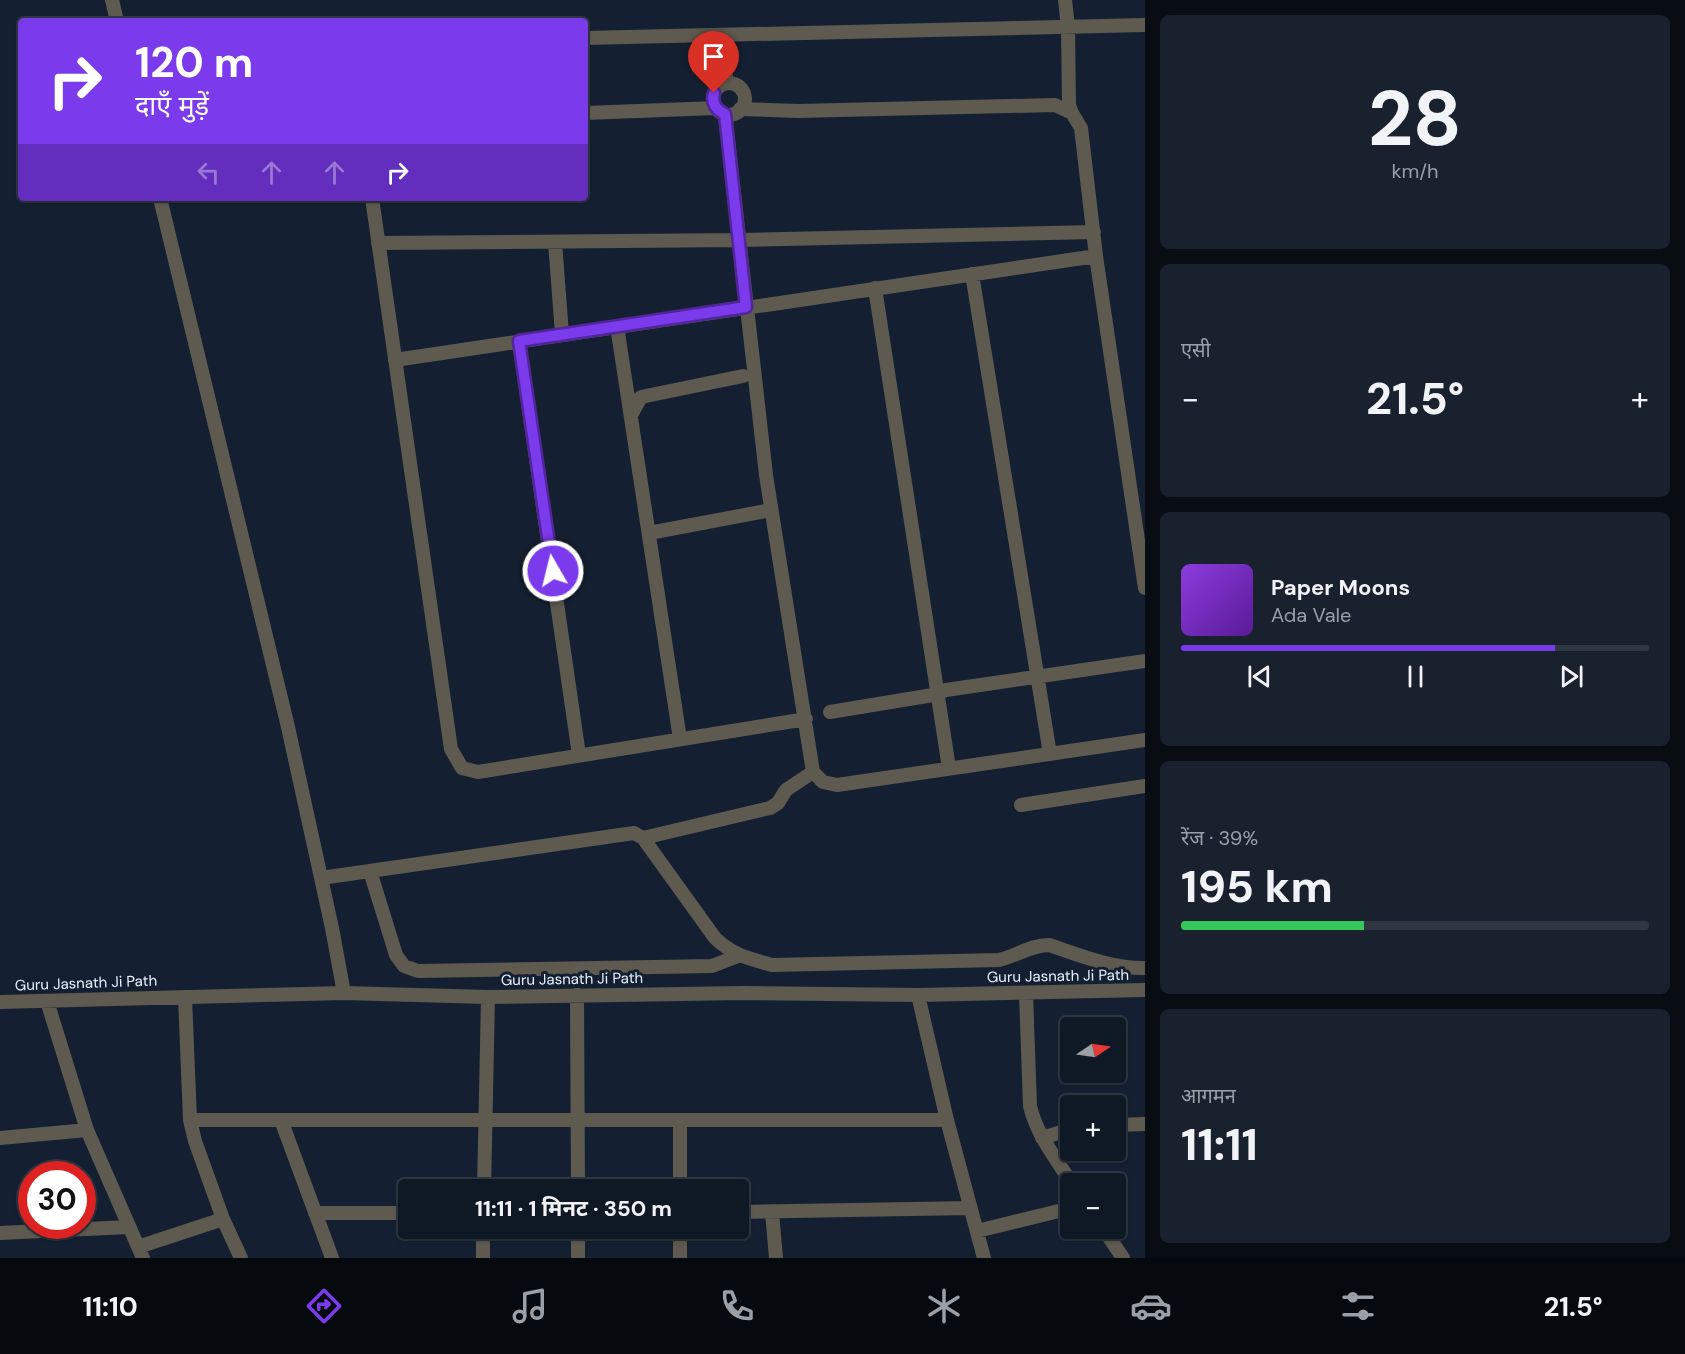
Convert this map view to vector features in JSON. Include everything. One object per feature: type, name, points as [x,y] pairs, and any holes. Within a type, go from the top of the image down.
[{"type":"street","points":[[112,0],[116,18]]},
{"type":"street","points":[[1065,0],[1068,27],[1069,105],[1081,128],[1095,232],[1096,256],[1145,588]]},
{"type":"street","points":[[588,38],[1145,25]]},
{"type":"street","points":[[725,35],[726,83]]},
{"type":"street","points":[[588,113],[721,111],[736,113],[744,100],[742,91],[735,84],[726,83],[721,85],[712,98],[721,111],[739,240],[771,510],[813,772],[823,783],[837,785],[1145,740]]},
{"type":"street","points":[[740,109],[798,111],[1055,105],[1072,112]]},
{"type":"street","points":[[161,201],[288,727],[344,993]]},
{"type":"street","points":[[372,201],[451,749],[462,768],[478,772],[806,719]]},
{"type":"street","points":[[378,243],[739,240],[1095,232]]},
{"type":"street","points":[[555,242],[562,334]]},
{"type":"street","points":[[395,360],[1096,256]]},
{"type":"street","points":[[972,274],[1050,754]]},
{"type":"street","points":[[875,288],[950,768]]},
{"type":"street","points":[[617,326],[680,739]]},
{"type":"street","points":[[519,341],[579,755]]},
{"type":"street","points":[[631,415],[641,397],[743,376]]},
{"type":"street","points":[[649,533],[771,510]]},
{"type":"street","points":[[830,712],[1037,676],[1145,661]]},
{"type":"street","points":[[643,838],[770,808],[778,802],[786,790],[813,772]]},
{"type":"street","points":[[1022,805],[1145,786]]},
{"type":"street","points":[[321,878],[621,833],[634,833],[643,838],[716,938],[727,949],[738,956],[772,965],[999,960],[1038,945],[1049,945],[1114,966],[1145,968]]},
{"type":"street","points":[[370,871],[396,955],[404,966],[418,971],[711,966],[738,956]]},
{"type":"street","name":"Guru Jasnath Ji Path","points":[[0,1002],[344,993],[488,997],[744,993],[1026,994],[1145,990]]},
{"type":"street","points":[[1026,994],[1030,1106],[1034,1123],[1065,1173]]},
{"type":"street","points":[[577,995],[578,1179]]},
{"type":"street","points":[[918,995],[947,1120],[984,1258]]},
{"type":"street","points":[[185,997],[190,1120],[195,1141],[223,1219],[241,1258]]},
{"type":"street","points":[[484,1179],[488,997]]},
{"type":"street","points":[[47,1001],[87,1130],[140,1253],[223,1219]]},
{"type":"street","points":[[190,1120],[578,1122],[947,1120]]},
{"type":"street","points":[[281,1120],[332,1258]]},
{"type":"street","points":[[680,1120],[680,1179]]},
{"type":"street","points":[[1126,1125],[1145,1124]]},
{"type":"street","points":[[0,1138],[87,1130]]},
{"type":"street","points":[[1042,1138],[1060,1132]]},
{"type":"street","points":[[749,1212],[970,1208]]},
{"type":"street","points":[[977,1231],[1060,1211]]},
{"type":"street","points":[[772,1212],[776,1258]]},
{"type":"street","points":[[315,1214],[398,1213]]},
{"type":"street","points":[[0,1233],[129,1227]]},
{"type":"street","points":[[483,1239],[483,1258]]},
{"type":"street","points":[[578,1239],[578,1258]]},
{"type":"street","points":[[680,1239],[680,1258]]},
{"type":"street","points":[[1110,1239],[1123,1258]]},
{"type":"route","points":[[553,571],[519,341],[746,307],[725,114],[713,104],[714,93]]}]
